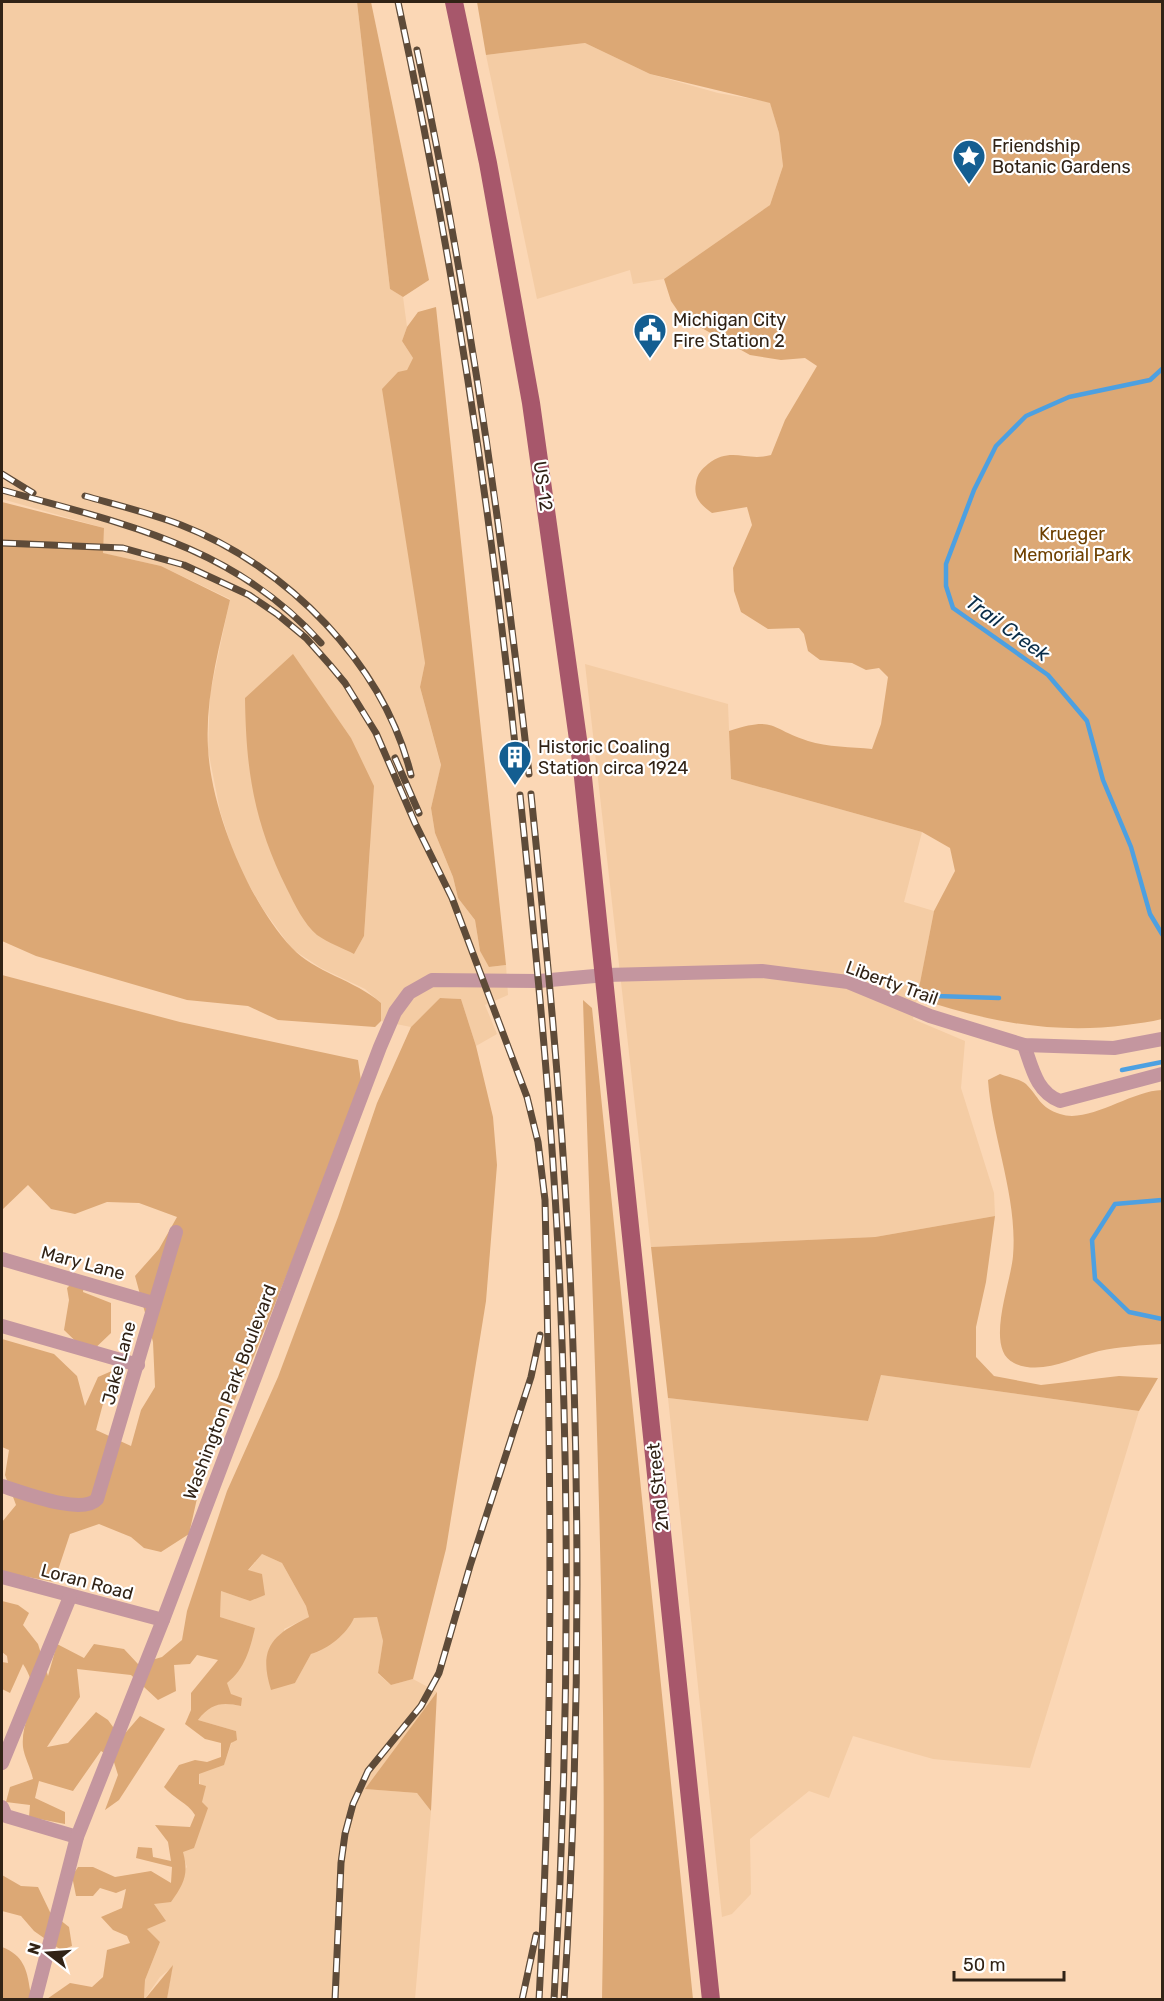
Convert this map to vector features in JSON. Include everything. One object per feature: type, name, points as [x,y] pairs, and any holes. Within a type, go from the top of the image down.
[{"type":"main road","name":"US-12","points":[[454,2],[509,273],[532,406],[582,768],[606,975]]},
{"type":"main road","name":"2nd Street","points":[[606,975],[711,2000]]},
{"type":"street","name":"Liberty Trail","points":[[606,975],[762,971],[848,982],[930,1016],[1024,1045],[1114,1048],[1162,1039]]},
{"type":"street","name":"Washington Park Boulevard","points":[[35,2000],[77,1837],[164,1620],[395,1012],[409,993],[432,980],[539,981],[606,975]]},
{"type":"street","points":[[1024,1045],[1040,1087],[1060,1101],[1162,1074]]},
{"type":"street","name":"Jake Lane","points":[[2,1486],[72,1505],[94,1503],[101,1490],[138,1365],[153,1303],[176,1232]]},
{"type":"street","name":"Mary Lane","points":[[2,1259],[153,1303]]},
{"type":"street","points":[[2,1326],[138,1365]]},
{"type":"street","name":"Loran Road","points":[[2,1577],[70,1597],[164,1620]]},
{"type":"street","points":[[2,1763],[70,1597]]},
{"type":"street","points":[[2,1806],[6,1816],[77,1837]]},
{"type":"shaded area","points":[[2,2],[357,2],[390,289],[403,297],[407,327],[402,341],[413,358],[407,370],[425,663],[420,687],[441,766],[431,808],[435,833],[453,877],[458,898],[475,920],[480,951],[490,967],[506,965],[508,995],[485,1005],[497,1034],[476,1046],[461,999],[440,998],[411,1027],[381,1021],[381,1003],[365,989],[321,968],[292,949],[263,909],[237,864],[220,811],[208,750],[210,694],[230,599],[161,566],[102,553],[104,528],[2,499]],"holes":[[[293,655],[351,738],[370,847],[364,936],[354,954]]]},
{"type":"shaded area","points":[[585,43],[650,74],[718,93],[770,102],[779,133],[783,166],[770,205],[664,279],[633,284],[630,270],[537,299],[486,55]]},
{"type":"shaded area","points":[[585,664],[728,704],[731,779],[922,832],[904,902],[934,911],[913,1019],[965,1041],[961,1088],[994,1193],[995,1216],[875,1237],[651,1247]]},
{"type":"shaded area","points":[[881,1375],[1139,1411],[1030,1768],[933,1759],[853,1736],[829,1798],[809,1791],[750,1839],[751,1894],[732,1914],[722,1917],[668,1398],[868,1421]]},
{"type":"shaded area","points":[[262,1554],[282,1563],[306,1606],[309,1617],[284,1629],[295,1683],[311,1654],[320,1651],[354,1618],[377,1617],[383,1641],[378,1674],[391,1685],[413,1679],[437,1692],[366,1789],[417,1793],[431,1811],[415,1999],[167,1999],[172,1967],[160,1977],[144,2000],[145,1980],[160,1942],[146,1929],[154,1904],[187,1867],[182,1852],[202,1803],[199,1773],[224,1764],[236,1731],[198,1720],[207,1708],[223,1703],[241,1706],[231,1694],[226,1683],[255,1628],[220,1617],[221,1591],[250,1601],[248,1571]]},
{"type":"green space","points":[[357,2],[371,2],[429,280],[403,297],[390,289]]},
{"type":"green space","name":"Krueger Memorial Park","points":[[477,2],[1162,2],[1162,1019],[1099,1028],[1046,1027],[994,1019],[917,998],[934,911],[955,871],[950,848],[922,832],[731,779],[729,731],[756,724],[771,726],[815,743],[872,749],[881,724],[888,677],[879,668],[866,670],[852,663],[820,660],[808,651],[804,634],[799,628],[768,629],[741,612],[734,591],[733,568],[752,525],[747,507],[712,513],[701,504],[696,493],[699,474],[716,459],[731,455],[762,457],[771,455],[785,420],[817,366],[805,358],[781,360],[750,355],[682,317],[671,301],[664,279],[770,205],[783,166],[779,133],[770,103],[650,74],[585,43],[486,55]]},
{"type":"green space","points":[[436,307],[506,965],[489,967],[480,951],[475,920],[458,898],[453,877],[435,833],[431,808],[441,765],[420,687],[425,663],[382,389],[398,372],[407,370],[413,358],[402,341],[407,327],[418,312]]},
{"type":"green space","points":[[2,502],[104,528],[103,553],[161,566],[230,600],[214,673],[208,729],[211,773],[225,827],[247,881],[276,929],[301,956],[371,995],[381,1003],[381,1021],[375,1027],[278,1020],[248,1006],[187,1000],[36,956],[2,941]]},
{"type":"green space","points":[[293,654],[351,738],[374,786],[364,936],[354,954],[317,935],[300,914],[276,865],[259,819],[254,796],[247,750],[245,698]]},
{"type":"green space","points":[[2,975],[180,1022],[358,1060],[362,1088],[254,1356],[203,1472],[189,1534],[161,1552],[144,1548],[131,1537],[99,1524],[70,1534],[54,1582],[2,1572],[2,1522],[16,1505],[5,1475],[9,1450],[2,1447],[2,1339],[54,1354],[77,1376],[85,1406],[98,1377],[121,1367],[104,1400],[96,1430],[131,1446],[141,1410],[155,1387],[153,1342],[135,1276],[159,1249],[177,1217],[139,1203],[107,1202],[75,1214],[51,1209],[28,1185],[2,1210]]},
{"type":"green space","points":[[440,998],[461,999],[476,1046],[493,1117],[497,1165],[486,1301],[446,1549],[413,1679],[391,1685],[378,1673],[383,1641],[377,1617],[354,1618],[347,1630],[336,1640],[324,1649],[311,1654],[295,1683],[271,1690],[266,1663],[271,1645],[286,1630],[309,1617],[306,1606],[282,1563],[262,1554],[248,1570],[262,1574],[265,1595],[250,1601],[221,1591],[220,1617],[255,1628],[249,1651],[242,1665],[227,1683],[231,1694],[242,1698],[241,1706],[217,1705],[198,1720],[236,1731],[237,1740],[231,1743],[224,1765],[199,1774],[199,1784],[206,1786],[202,1802],[208,1808],[194,1848],[183,1852],[185,1873],[179,1890],[171,1902],[154,1904],[166,1921],[147,1929],[160,1942],[145,1980],[144,1999],[47,1999],[70,1983],[92,1987],[103,1977],[107,1950],[130,1943],[127,1936],[113,1930],[101,1917],[122,1908],[126,1889],[116,1893],[100,1888],[93,1896],[76,1896],[72,1876],[78,1867],[93,1867],[115,1877],[151,1871],[171,1883],[172,1867],[136,1858],[138,1847],[152,1848],[153,1857],[171,1861],[168,1842],[155,1825],[190,1827],[195,1815],[164,1787],[179,1765],[195,1760],[207,1762],[221,1757],[221,1743],[205,1739],[185,1724],[191,1710],[191,1693],[218,1660],[197,1655],[190,1664],[174,1665],[176,1691],[158,1700],[131,1675],[77,1669],[80,1697],[47,1747],[68,1743],[96,1712],[108,1720],[121,1738],[140,1716],[165,1729],[119,1800],[105,1810],[118,1775],[113,1759],[101,1751],[73,1791],[39,1781],[35,1798],[65,1812],[65,1824],[29,1817],[30,1805],[6,1802],[10,1787],[33,1779],[23,1747],[25,1726],[31,1707],[32,1688],[23,1664],[10,1693],[2,1689],[2,1662],[8,1663],[7,1656],[2,1652],[2,1601],[18,1605],[29,1613],[23,1625],[38,1644],[48,1676],[57,1644],[84,1658],[94,1644],[124,1649],[138,1664],[162,1657],[182,1640],[187,1611],[227,1491],[278,1377],[338,1217],[377,1103],[411,1027]]},
{"type":"green space","points":[[583,1000],[592,1008],[693,1999],[602,1999],[604,1874],[602,1624]]},
{"type":"green space","points":[[1000,1074],[1026,1084],[1040,1102],[1053,1112],[1071,1116],[1084,1115],[1137,1096],[1162,1090],[1162,1344],[1099,1351],[1046,1367],[1035,1368],[1014,1363],[1005,1355],[1000,1330],[1013,1256],[1014,1234],[988,1080]]},
{"type":"green space","points":[[995,1216],[986,1282],[976,1327],[976,1357],[994,1376],[1041,1385],[1119,1376],[1158,1378],[1139,1411],[881,1375],[868,1421],[668,1398],[651,1247],[875,1237]]},
{"type":"green space","points":[[78,1277],[85,1279],[83,1292],[111,1303],[111,1333],[89,1354],[64,1330],[69,1300],[67,1288]]},
{"type":"green space","points":[[437,1692],[431,1811],[417,1793],[365,1789]]},
{"type":"green space","points":[[2,1875],[21,1886],[38,1887],[50,1912],[69,1927],[72,1946],[61,1950],[34,1931],[21,1916],[2,1911]]},
{"type":"green space","points":[[2,1947],[15,1954],[23,1964],[30,1990],[44,1999],[2,1999]]},
{"type":"green space","points":[[173,1965],[167,1999],[145,1999]]},
{"type":"waterway","name":"Trail Creek","points":[[1162,369],[1150,380],[1069,397],[1026,416],[996,446],[974,490],[946,564],[946,586],[953,608],[1048,675],[1087,721],[1103,780],[1131,847],[1150,914],[1162,934]]},
{"type":"waterway","points":[[913,984],[924,994],[936,996],[999,998]]},
{"type":"waterway","points":[[1122,1070],[1162,1062]]},
{"type":"waterway","name":"Trail Creek","points":[[1162,1200],[1115,1204],[1092,1240],[1095,1279],[1129,1312],[1162,1319]]},
{"type":"railway","points":[[398,2],[436,194],[469,386],[496,580],[518,774]]},
{"type":"railway","points":[[417,50],[452,230],[482,410],[529,774]]},
{"type":"railway","points":[[2,474],[33,493]]},
{"type":"railway","points":[[2,490],[133,527],[174,542],[214,561],[252,583],[287,610],[321,643]]},
{"type":"railway","points":[[85,496],[181,525],[220,543],[258,566],[293,593],[326,624],[354,658],[379,695],[398,734],[411,775]]},
{"type":"railway","points":[[2,543],[123,548],[184,565],[249,595],[306,638],[345,683],[376,733],[415,823],[452,898],[527,1097],[538,1142],[545,1200],[549,1400],[549,1700],[539,2000]]},
{"type":"railway","points":[[395,758],[419,813]]},
{"type":"railway","points":[[531,794],[558,1087],[568,1234],[574,1381],[577,1535],[576,1690],[572,1845],[564,2000]]},
{"type":"railway","points":[[520,795],[549,1104],[563,1379],[566,1556],[565,1734],[554,2000]]},
{"type":"railway","points":[[335,2000],[341,1863],[345,1834],[353,1804],[368,1771],[421,1706],[439,1673],[470,1566],[531,1377],[540,1335]]},
{"type":"railway","points":[[522,2000],[536,1935]]},
{"type":"place","name":"Friendship Botanic Gardens","points":[[969,185]]},
{"type":"place","name":"Michigan City Fire Station 2","points":[[650,359]]},
{"type":"place","name":"Historic Coaling Station circa 1924","points":[[515,786]]}]
